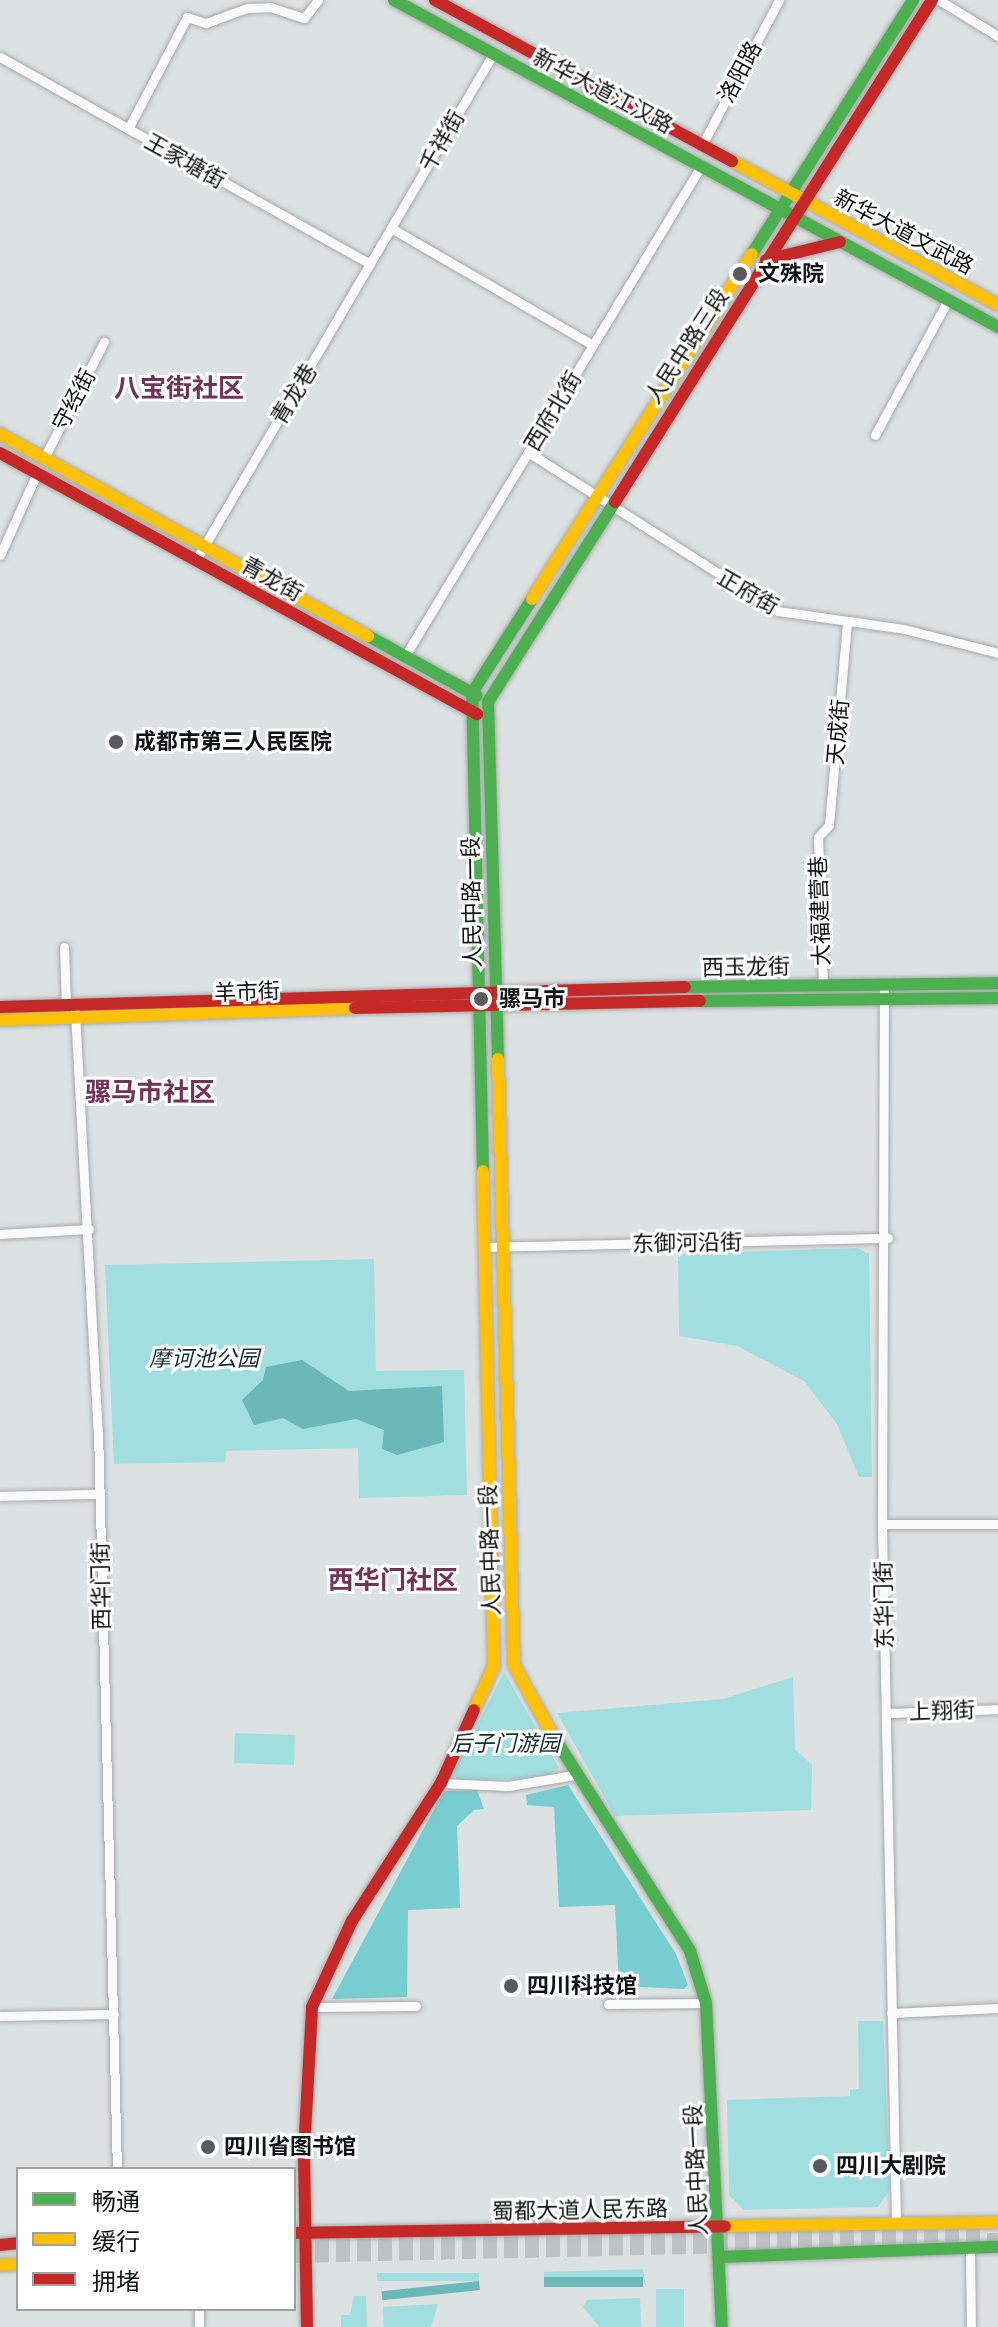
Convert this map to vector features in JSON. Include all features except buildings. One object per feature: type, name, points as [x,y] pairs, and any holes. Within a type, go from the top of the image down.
[{"type":"main road","name":"新华大道江汉路","points":[[394,0],[794,217]]},
{"type":"main road","name":"新华大道江汉路","points":[[435,0],[791,193]]},
{"type":"main road","name":"人民中路三段","points":[[472,693],[913,0]]},
{"type":"main road","name":"人民中路三段","points":[[488,702],[609,504],[932,0]]},
{"type":"main road","name":"新华大道文武路","points":[[791,193],[998,305]]},
{"type":"main road","name":"新华大道文武路","points":[[794,217],[998,327]]},
{"type":"main road","points":[[766,260],[840,242]]},
{"type":"main road","name":"青龙街","points":[[0,434],[488,702]]},
{"type":"main road","name":"青龙街","points":[[0,453],[488,719]]},
{"type":"main road","points":[[472,693],[473,712]]},
{"type":"main road","points":[[488,702],[488,719]]},
{"type":"main road","name":"人民中路一段","points":[[310,2327],[308,2266],[300,2233],[312,2007],[352,1921],[441,1783],[494,1666],[473,712]]},
{"type":"main road","name":"人民中路一段","points":[[488,719],[514,1665],[574,1775],[690,1951],[706,2003],[720,2227],[722,2327]]},
{"type":"main road","name":"西玉龙街","points":[[494,997],[998,983]]},
{"type":"main road","name":"羊市街","points":[[0,1007],[72,1009],[494,997]]},
{"type":"main road","name":"西玉龙街","points":[[494,997],[998,998]]},
{"type":"main road","name":"羊市街","points":[[0,1020],[72,1009]]},
{"type":"main road","points":[[494,1666],[514,1665]]},
{"type":"main road","name":"蜀都大道人民东路","points":[[300,2233],[998,2222]]},
{"type":"main road","points":[[720,2257],[998,2247]]},
{"type":"main road","points":[[296,2267],[308,2266]]},
{"type":"street","points":[[128,129],[187,17],[206,23],[235,11],[270,7],[304,18],[318,0]]},
{"type":"street","name":"洛阳路","points":[[702,145],[779,0]]},
{"type":"street","points":[[939,0],[998,36]]},
{"type":"street","name":"千祥街","points":[[391,228],[493,54]]},
{"type":"street","name":"王家塘街","points":[[0,57],[370,264]]},
{"type":"street","name":"西府北街","points":[[405,656],[701,166]]},
{"type":"street","points":[[391,228],[593,345]]},
{"type":"street","name":"青龙巷","points":[[196,560],[391,228]]},
{"type":"street","points":[[875,435],[948,300]]},
{"type":"street","name":"守经街","points":[[44,458],[104,342]]},
{"type":"street","name":"正府街","points":[[528,452],[761,602],[800,619],[904,629],[998,653]]},
{"type":"street","points":[[0,555],[37,473]]},
{"type":"street","name":"天成街","points":[[818,837],[829,825],[847,622]]},
{"type":"street","name":"大福建营巷","points":[[818,837],[823,986]]},
{"type":"street","name":"西华门街","points":[[64,947],[72,1009],[89,1229],[117,2167]]},
{"type":"street","name":"东华门街","points":[[884,985],[888,1238],[882,1524],[896,2224]]},
{"type":"street","points":[[0,1234],[89,1229]]},
{"type":"street","name":"东御河沿街","points":[[487,1247],[888,1238]]},
{"type":"street","points":[[0,1496],[99,1494]]},
{"type":"street","points":[[882,1524],[998,1524]]},
{"type":"street","name":"上翔街","points":[[886,1713],[998,1709]]},
{"type":"street","points":[[441,1783],[523,1785],[574,1775]]},
{"type":"street","points":[[608,2004],[706,2003]]},
{"type":"street","points":[[312,2007],[416,2006]]},
{"type":"street","points":[[891,2013],[998,2008]]},
{"type":"street","points":[[0,2016],[114,2014]]},
{"type":"street","points":[[970,2248],[971,2327]]},
{"type":"green space","points":[[857,1248],[869,1254],[872,1477],[859,1477],[837,1424],[804,1381],[737,1346],[679,1336],[678,1254]]},
{"type":"green space","name":"摩诃池公园","points":[[374,1259],[376,1371],[464,1370],[467,1495],[359,1498],[358,1448],[226,1451],[225,1462],[114,1464],[105,1265]]},
{"type":"green space","name":"后子门游园","points":[[504,1672],[559,1768],[547,1778],[458,1780],[453,1773]]},
{"type":"green space","points":[[793,1677],[795,1749],[812,1765],[811,1810],[615,1816],[557,1713],[723,1699]]},
{"type":"green space","points":[[235,1733],[295,1735],[294,1765],[234,1763]]},
{"type":"green space","points":[[858,2021],[883,2021],[890,2190],[878,2207],[744,2210],[729,2195],[727,2100],[850,2096],[850,2090],[859,2089]]},
{"type":"green space","points":[[643,2269],[646,2287],[642,2277],[544,2278],[544,2272]]},
{"type":"green space","points":[[377,2273],[479,2273],[479,2281],[377,2281]]},
{"type":"green space","points":[[656,2289],[684,2289],[684,2327],[656,2327]]},
{"type":"green space","points":[[354,2296],[366,2296],[367,2327],[341,2327],[341,2315],[350,2315]]},
{"type":"green space","points":[[640,2298],[641,2327],[599,2327],[583,2307],[587,2300]]},
{"type":"green space","points":[[438,2304],[431,2327],[384,2327],[383,2307]]},
{"type":"shaded area","points":[[302,1360],[349,1391],[442,1386],[444,1442],[397,1455],[382,1449],[384,1430],[356,1419],[303,1429],[283,1418],[254,1425],[242,1400],[263,1380],[266,1367]]},
{"type":"shaded area","points":[[568,1785],[676,1954],[688,1985],[684,1989],[619,1986],[615,1905],[559,1907],[554,1807],[527,1805],[526,1795]]},
{"type":"shaded area","points":[[477,1790],[484,1809],[474,1810],[457,1826],[460,1908],[408,1910],[407,1997],[332,1999],[444,1791]]},
{"type":"shaded area","points":[[544,2277],[643,2277],[643,2287],[544,2287]]},
{"type":"shaded area","points":[[479,2281],[480,2290],[382,2300],[382,2291]]},
{"type":"tunnel","points":[[296,2244],[986,2229]]},
{"type":"tunnel","points":[[296,2256],[998,2240]]},
{"type":"traffic: fast","points":[[394,0],[998,327]]},
{"type":"traffic: fast","points":[[752,254],[913,0]]},
{"type":"traffic: fast","points":[[498,1059],[488,702],[615,502]]},
{"type":"traffic: fast","points":[[483,1171],[472,693],[532,599]]},
{"type":"traffic: fast","points":[[368,636],[477,696]]},
{"type":"traffic: fast","points":[[685,987],[998,983]]},
{"type":"traffic: fast","points":[[700,1001],[998,998]]},
{"type":"traffic: fast","points":[[552,1734],[690,1951],[706,2003],[722,2327]]},
{"type":"traffic: fast","points":[[720,2257],[998,2247]]},
{"type":"traffic: slow","points":[[732,161],[998,305]]},
{"type":"traffic: slow","points":[[532,599],[752,254]]},
{"type":"traffic: slow","points":[[0,434],[368,636]]},
{"type":"traffic: slow","points":[[0,1020],[355,1008]]},
{"type":"traffic: slow","points":[[498,1059],[514,1665],[552,1734]]},
{"type":"traffic: slow","points":[[474,1710],[494,1666],[483,1171]]},
{"type":"traffic: slow","points":[[725,2226],[998,2222]]},
{"type":"traffic: slow","points":[[0,2265],[16,2264]]},
{"type":"traffic: jam","points":[[435,0],[732,161]]},
{"type":"traffic: jam","points":[[615,502],[932,0]]},
{"type":"traffic: jam","points":[[766,260],[840,242]]},
{"type":"traffic: jam","points":[[0,453],[477,714]]},
{"type":"traffic: jam","points":[[0,1007],[685,987]]},
{"type":"traffic: jam","points":[[355,1008],[700,1001]]},
{"type":"traffic: jam","points":[[307,2327],[304,2151],[312,2007],[352,1921],[441,1783],[474,1710]]},
{"type":"traffic: jam","points":[[296,2233],[725,2226]]},
{"type":"traffic: jam","points":[[0,2245],[16,2243]]},
{"type":"place","name":"文殊院","points":[[740,274]]},
{"type":"place","name":"成都市第三人民医院","points":[[116,742]]},
{"type":"place","name":"骡马市","points":[[481,999]]},
{"type":"place","name":"四川科技馆","points":[[511,1986]]},
{"type":"place","name":"四川省图书馆","points":[[208,2147]]},
{"type":"place","name":"四川大剧院","points":[[820,2166]]},
{"type":"district","name":"八宝街社区","points":[[179,389]]},
{"type":"district","name":"骡马市社区","points":[[150,1093]]},
{"type":"district","name":"西华门社区","points":[[393,1581]]}]
